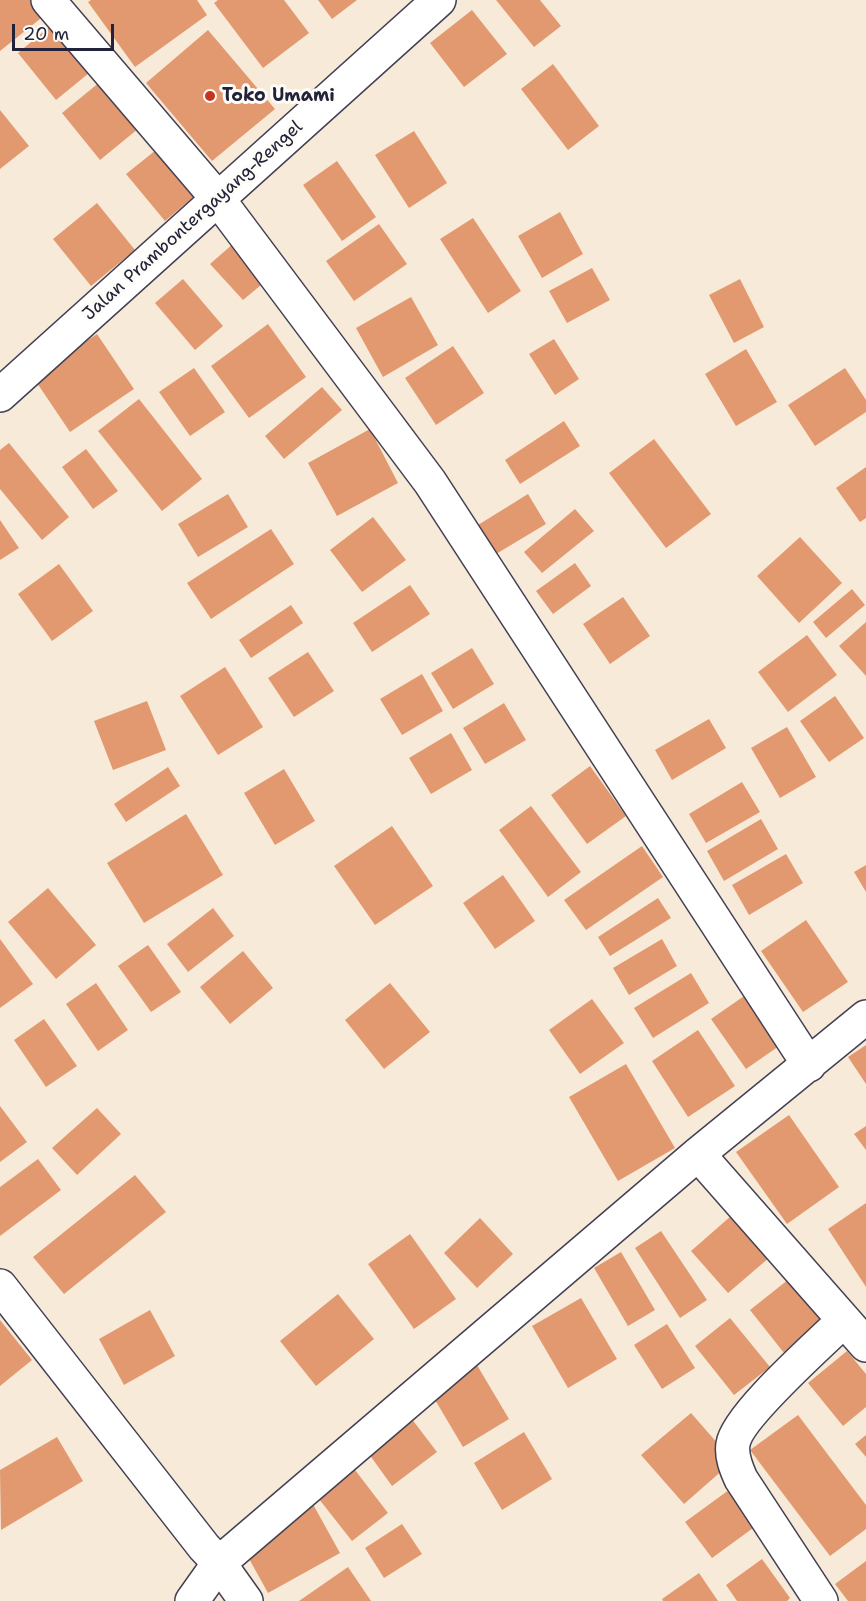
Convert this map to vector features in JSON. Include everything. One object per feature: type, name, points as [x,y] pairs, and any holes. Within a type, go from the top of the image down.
[{"type":"street","points":[[48,0],[218,199],[430,482],[809,1065]]},
{"type":"street","name":"Jalan Prambontergayang-Rengel","points":[[0,395],[439,0]]},
{"type":"street","points":[[192,1601],[219,1563],[698,1154],[866,1017]]},
{"type":"street","points":[[698,1154],[866,1345]]},
{"type":"street","points":[[0,1286],[196,1538],[219,1563],[246,1601]]},
{"type":"street","points":[[821,1601],[741,1479],[734,1461],[733,1443],[738,1429],[761,1401],[844,1320]]},
{"type":"building","points":[[0,0],[33,0],[45,15],[0,51]]},
{"type":"building","points":[[91,0],[197,0],[207,15],[135,67],[88,2]]},
{"type":"building","points":[[218,0],[284,0],[309,33],[263,68],[214,3]]},
{"type":"building","points":[[318,0],[357,0],[332,19]]},
{"type":"building","points":[[496,0],[540,0],[561,26],[534,47]]},
{"type":"building","points":[[472,10],[507,54],[464,87],[430,43]]},
{"type":"building","points":[[61,17],[100,64],[56,100],[18,53]]},
{"type":"building","name":"Toko Umami","points":[[208,30],[275,109],[212,161],[146,83]]},
{"type":"building","points":[[553,64],[599,126],[568,150],[521,89]]},
{"type":"building","points":[[106,77],[144,124],[100,160],[62,113]]},
{"type":"building","points":[[0,110],[29,146],[0,169]]},
{"type":"building","points":[[414,131],[447,183],[409,208],[375,155]]},
{"type":"building","points":[[171,138],[208,185],[165,221],[126,174]]},
{"type":"building","points":[[337,161],[376,217],[342,241],[303,185]]},
{"type":"building","points":[[97,203],[135,250],[91,286],[53,239]]},
{"type":"building","points":[[560,212],[583,254],[542,278],[518,236]]},
{"type":"building","points":[[473,218],[521,291],[488,313],[440,239]]},
{"type":"building","points":[[379,224],[407,264],[354,301],[326,261]]},
{"type":"building","points":[[234,243],[267,280],[243,300],[210,264]]},
{"type":"building","points":[[592,268],[610,300],[567,323],[549,291]]},
{"type":"building","points":[[183,279],[223,326],[195,350],[155,303]]},
{"type":"building","points":[[740,279],[764,327],[734,343],[709,295]]},
{"type":"building","points":[[411,297],[438,345],[383,377],[356,328]]},
{"type":"building","points":[[268,324],[306,377],[249,418],[211,366]]},
{"type":"building","points":[[97,334],[134,389],[70,432],[33,377]]},
{"type":"building","points":[[554,339],[579,379],[555,395],[529,354]]},
{"type":"building","points":[[453,346],[484,393],[436,425],[405,378]]},
{"type":"building","points":[[746,349],[777,402],[736,426],[705,374]]},
{"type":"building","points":[[194,368],[225,412],[190,436],[159,392]]},
{"type":"building","points":[[845,368],[866,400],[866,412],[815,446],[788,405]]},
{"type":"building","points":[[322,387],[342,410],[284,459],[265,436]]},
{"type":"building","points":[[139,399],[202,479],[162,511],[98,431]]},
{"type":"building","points":[[564,421],[580,446],[520,484],[505,460]]},
{"type":"building","points":[[370,429],[398,483],[337,516],[308,463]]},
{"type":"building","points":[[654,439],[711,514],[666,548],[609,473]]},
{"type":"building","points":[[9,443],[69,517],[42,540],[0,489],[0,450]]},
{"type":"building","points":[[86,449],[118,491],[93,509],[62,467]]},
{"type":"building","points":[[866,467],[866,518],[860,522],[836,488]]},
{"type":"building","points":[[228,494],[248,527],[198,557],[178,524]]},
{"type":"building","points":[[528,494],[546,524],[496,554],[478,525]]},
{"type":"building","points":[[575,509],[594,531],[542,573],[524,552]]},
{"type":"building","points":[[373,517],[406,560],[362,592],[330,550]]},
{"type":"building","points":[[0,520],[19,548],[0,560]]},
{"type":"building","points":[[271,529],[294,564],[211,619],[187,583]]},
{"type":"building","points":[[800,537],[842,583],[799,623],[757,576]]},
{"type":"building","points":[[575,563],[591,586],[553,614],[536,591]]},
{"type":"building","points":[[59,564],[93,611],[52,641],[18,594]]},
{"type":"building","points":[[410,585],[430,614],[372,652],[353,623]]},
{"type":"building","points":[[852,589],[865,605],[826,638],[813,622]]},
{"type":"building","points":[[623,597],[650,636],[610,664],[583,624]]},
{"type":"building","points":[[291,605],[303,623],[251,658],[239,640]]},
{"type":"building","points":[[866,622],[866,676],[839,646]]},
{"type":"building","points":[[807,635],[837,675],[788,712],[758,672]]},
{"type":"building","points":[[472,648],[494,684],[453,709],[431,673]]},
{"type":"building","points":[[308,652],[334,691],[294,717],[268,678]]},
{"type":"building","points":[[225,667],[263,727],[218,755],[180,696]]},
{"type":"building","points":[[422,674],[443,711],[402,735],[380,699]]},
{"type":"building","points":[[835,696],[864,738],[829,762],[800,721]]},
{"type":"building","points":[[147,701],[166,750],[113,770],[94,721]]},
{"type":"building","points":[[504,703],[526,740],[485,764],[463,728]]},
{"type":"building","points":[[709,719],[726,748],[672,780],[655,750]]},
{"type":"building","points":[[787,727],[816,777],[780,798],[751,748]]},
{"type":"building","points":[[451,733],[472,770],[431,794],[409,758]]},
{"type":"building","points":[[590,766],[626,816],[587,844],[551,795]]},
{"type":"building","points":[[168,767],[180,786],[126,822],[114,804]]},
{"type":"building","points":[[284,769],[315,821],[275,845],[244,793]]},
{"type":"building","points":[[742,782],[760,812],[706,843],[689,814]]},
{"type":"building","points":[[531,806],[581,872],[548,897],[499,830]]},
{"type":"building","points":[[186,814],[223,875],[144,923],[107,863]]},
{"type":"building","points":[[761,819],[778,849],[724,881],[707,851]]},
{"type":"building","points":[[392,826],[433,886],[375,925],[334,866]]},
{"type":"building","points":[[642,846],[663,877],[586,930],[564,900]]},
{"type":"building","points":[[786,854],[803,883],[749,915],[732,885]]},
{"type":"building","points":[[866,865],[866,892],[854,872]]},
{"type":"building","points":[[503,875],[535,921],[495,949],[463,903]]},
{"type":"building","points":[[48,888],[96,945],[56,979],[8,922]]},
{"type":"building","points":[[658,898],[671,918],[610,956],[598,937]]},
{"type":"building","points":[[213,908],[234,936],[188,972],[167,944]]},
{"type":"building","points":[[806,920],[848,982],[803,1012],[761,951]]},
{"type":"building","points":[[0,939],[33,984],[0,1008]]},
{"type":"building","points":[[662,939],[677,966],[629,995],[613,968]]},
{"type":"building","points":[[148,945],[181,992],[151,1012],[118,966]]},
{"type":"building","points":[[243,951],[273,988],[230,1024],[200,987]]},
{"type":"building","points":[[691,973],[709,1003],[653,1038],[634,1008]]},
{"type":"building","points":[[96,983],[128,1030],[98,1051],[66,1004]]},
{"type":"building","points":[[390,983],[430,1032],[384,1069],[345,1020]]},
{"type":"building","points":[[747,994],[782,1044],[746,1069],[711,1019]]},
{"type":"building","points":[[592,999],[624,1043],[580,1074],[549,1030]]},
{"type":"building","points":[[44,1019],[77,1066],[46,1087],[14,1040]]},
{"type":"building","points":[[698,1030],[735,1086],[688,1117],[652,1061]]},
{"type":"building","points":[[866,1045],[866,1084],[848,1057]]},
{"type":"building","points":[[626,1064],[675,1148],[618,1181],[569,1097]]},
{"type":"building","points":[[0,1106],[27,1142],[0,1162]]},
{"type":"building","points":[[97,1108],[121,1134],[77,1175],[52,1148]]},
{"type":"building","points":[[789,1115],[839,1187],[787,1224],[736,1152]]},
{"type":"building","points":[[866,1126],[866,1150],[854,1134]]},
{"type":"building","points":[[38,1159],[61,1190],[0,1236],[0,1187]]},
{"type":"building","points":[[135,1175],[166,1212],[64,1294],[33,1257]]},
{"type":"building","points":[[866,1203],[866,1287],[828,1229]]},
{"type":"building","points":[[739,1209],[777,1251],[728,1293],[691,1251]]},
{"type":"building","points":[[480,1218],[513,1254],[477,1288],[444,1253]]},
{"type":"building","points":[[661,1231],[707,1300],[680,1318],[635,1248]]},
{"type":"building","points":[[410,1234],[456,1299],[414,1329],[368,1264]]},
{"type":"building","points":[[621,1252],[655,1310],[628,1326],[594,1268]]},
{"type":"building","points":[[789,1279],[827,1327],[788,1358],[750,1310]]},
{"type":"building","points":[[338,1294],[374,1339],[316,1386],[280,1341]]},
{"type":"building","points":[[581,1298],[617,1359],[568,1388],[532,1326]]},
{"type":"building","points":[[150,1310],[175,1356],[124,1385],[99,1339]]},
{"type":"building","points":[[730,1318],[770,1367],[734,1395],[695,1346]]},
{"type":"building","points":[[0,1320],[32,1360],[0,1386]]},
{"type":"building","points":[[667,1324],[695,1368],[662,1389],[634,1345]]},
{"type":"building","points":[[847,1351],[866,1374],[866,1407],[843,1426],[808,1383]]},
{"type":"building","points":[[471,1355],[509,1419],[463,1447],[425,1383]]},
{"type":"building","points":[[691,1413],[733,1461],[684,1504],[641,1455]]},
{"type":"building","points":[[408,1414],[437,1452],[392,1486],[364,1447]]},
{"type":"building","points":[[798,1415],[866,1505],[866,1529],[830,1556],[750,1450]]},
{"type":"building","points":[[524,1432],[552,1479],[502,1510],[474,1463]]},
{"type":"building","points":[[866,1435],[866,1457],[855,1444]]},
{"type":"building","points":[[57,1437],[83,1481],[1,1530],[0,1470]]},
{"type":"building","points":[[352,1466],[388,1513],[352,1541],[315,1494]]},
{"type":"building","points":[[733,1487],[760,1523],[712,1558],[685,1522]]},
{"type":"building","points":[[309,1497],[340,1553],[268,1593],[237,1537]]},
{"type":"building","points":[[402,1524],[422,1554],[384,1578],[365,1548]]},
{"type":"building","points":[[762,1559],[790,1598],[787,1601],[737,1601],[726,1585]]},
{"type":"building","points":[[866,1561],[866,1601],[848,1601],[835,1584]]},
{"type":"building","points":[[348,1567],[371,1601],[299,1601]]},
{"type":"building","points":[[699,1573],[718,1601],[663,1601],[662,1599]]},
{"type":"place","name":"Toko Umami","points":[[210,96]]}]
